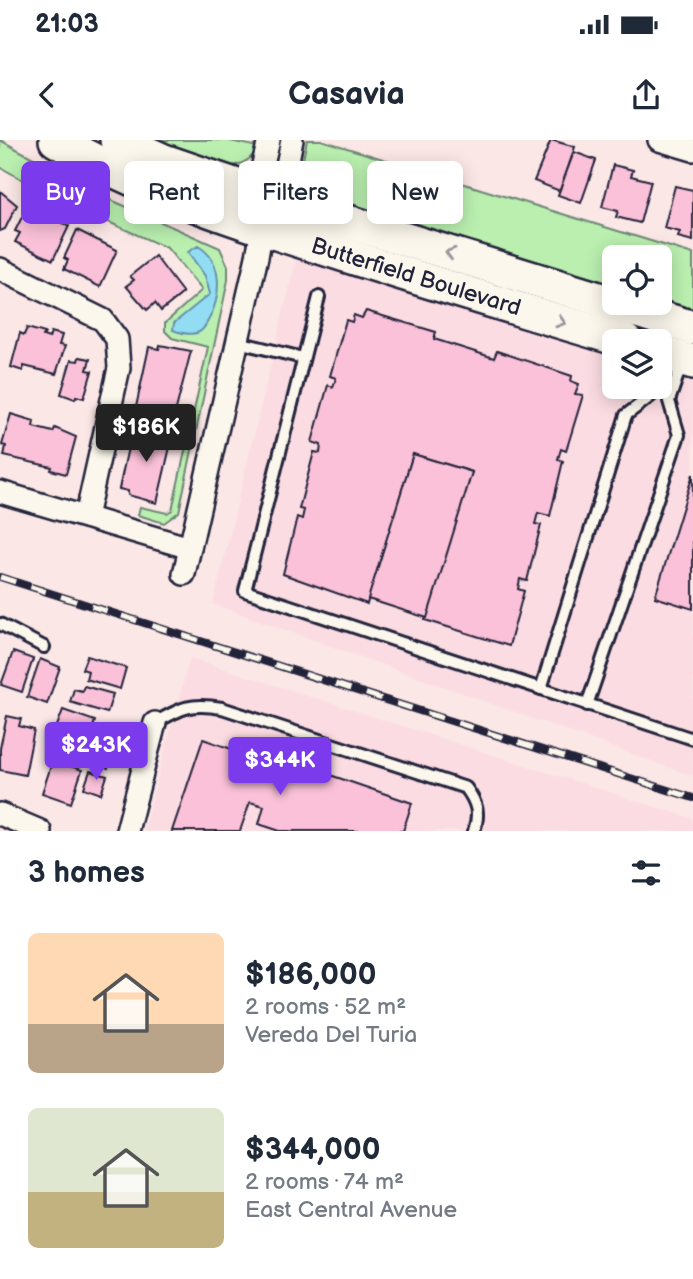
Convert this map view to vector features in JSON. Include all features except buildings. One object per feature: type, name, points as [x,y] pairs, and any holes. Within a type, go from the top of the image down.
[{"type":"main road","name":"Butterfield Boulevard","points":[[56,140],[102,166],[153,189],[262,229],[602,334]]},
{"type":"main road","name":"Butterfield Boulevard","points":[[117,140],[164,161],[238,187]]},
{"type":"main road","name":"Butterfield Boulevard","points":[[353,223],[693,328]]},
{"type":"street","points":[[269,140],[269,161]]},
{"type":"street","points":[[283,161],[292,140]]},
{"type":"street","points":[[665,141],[693,150]]},
{"type":"street","points":[[184,574],[263,224]]},
{"type":"street","points":[[0,269],[103,320],[117,339],[119,368],[86,517]]},
{"type":"street","points":[[0,492],[190,548]]},
{"type":"street","points":[[127,831],[155,723]]},
{"type":"street","points":[[0,814],[40,831]]},
{"type":"lane","points":[[319,296],[245,591],[693,739]]},
{"type":"lane","points":[[238,342],[303,358]]},
{"type":"lane","points":[[541,689],[626,415],[643,399]]},
{"type":"lane","points":[[587,705],[679,435],[669,401],[666,399]]},
{"type":"lane","points":[[0,624],[44,647]]},
{"type":"lane","points":[[155,723],[180,708],[198,704],[222,708],[466,788],[477,802],[478,820],[474,831]]},
{"type":"shaded area","points":[[299,248],[602,344],[602,399],[672,399],[672,367],[693,374],[693,776],[213,604]]},
{"type":"shaded area","points":[[190,658],[693,819],[693,831],[143,831]]},
{"type":"green space","points":[[0,140],[39,161],[21,161],[21,179],[0,167]]},
{"type":"green space","points":[[153,140],[226,140],[258,147],[249,159],[238,161],[238,165],[224,166],[224,161],[195,158]]},
{"type":"green space","points":[[307,140],[321,140],[390,161],[367,161],[367,212],[353,208],[353,161],[303,161]]},
{"type":"green space","points":[[463,184],[664,245],[602,245],[602,285],[406,224],[463,224]]},
{"type":"green space","points":[[110,199],[124,206],[124,224],[166,224],[220,248],[228,266],[228,280],[179,512],[164,523],[138,515],[140,507],[167,513],[172,510],[208,347],[172,338],[165,331],[165,323],[202,290],[167,248],[110,223]]},
{"type":"green space","points":[[672,248],[693,254],[693,313],[672,307]]},
{"type":"water","points":[[198,246],[212,260],[218,290],[213,310],[204,328],[196,333],[186,334],[173,330],[174,323],[210,294],[205,276],[188,252]]},
{"type":"railway","points":[[0,577],[693,798]]}]
